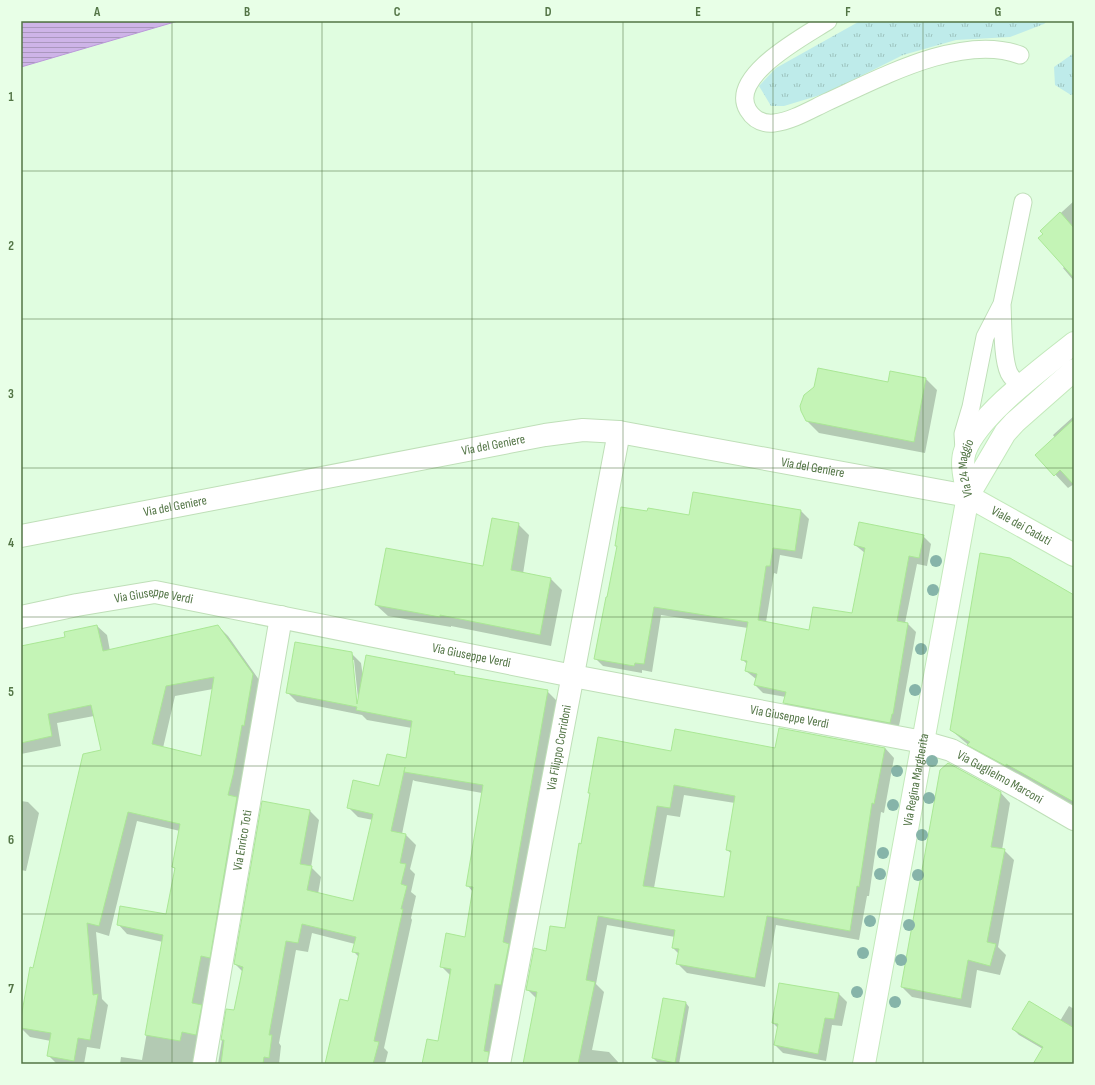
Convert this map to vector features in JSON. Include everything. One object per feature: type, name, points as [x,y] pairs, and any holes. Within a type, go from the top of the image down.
[{"type":"street","name":"Via 24 Maggio","points":[[968,496],[964,466],[964,452],[970,439],[981,424],[1022,386],[1074,343]]},
{"type":"street","name":"Via 24 Maggio","points":[[968,496],[1005,433],[1015,422],[1074,370]]},
{"type":"street","name":"Via del Geniere","points":[[21,536],[545,435],[583,430],[619,432],[968,496]]},
{"type":"street","name":"Via Filippo Corridoni","points":[[499,1064],[619,432]]},
{"type":"street","name":"Viale dei Caduti","points":[[968,496],[1074,555]]},
{"type":"street","name":"Via Regina Margherita","points":[[864,1064],[968,496]]},
{"type":"street","name":"Via Giuseppe Verdi","points":[[21,617],[77,605],[155,592],[573,676],[923,742]]},
{"type":"street","name":"Via Enrico Toti","points":[[204,1064],[281,617]]},
{"type":"street","name":"Via Guglielmo Marconi","points":[[923,742],[950,750],[1074,819]]},
{"type":"lane","points":[[828,21],[775,56],[761,68],[746,90],[744,100],[751,115],[766,124],[787,120],[884,76],[937,56],[965,50],[986,49],[1011,52],[1020,55]]},
{"type":"lane","points":[[1022,386],[1013,380],[1006,362],[1002,304],[1023,202]]},
{"type":"lane","points":[[964,452],[963,434],[971,407],[985,337],[1002,304]]},
{"type":"green space","points":[[860,21],[1047,21],[1044,24],[1010,37],[956,40],[903,55],[827,93],[784,106],[771,106],[759,86],[776,68]]},
{"type":"green space","points":[[1074,53],[1074,94],[1071,95],[1055,85],[1054,67]]},
{"type":"shaded area","points":[[21,21],[178,21],[21,67]]},
{"type":"building","points":[[1060,212],[1074,228],[1074,278],[1038,238],[1043,234],[1040,231]]},
{"type":"building","points":[[818,368],[888,382],[890,371],[926,378],[914,442],[806,421],[800,406],[804,395],[814,387]]},
{"type":"building","points":[[1074,419],[1074,485],[1060,470],[1054,476],[1035,455]]},
{"type":"building","points":[[693,492],[801,510],[795,551],[773,548],[770,566],[766,566],[758,620],[809,630],[813,607],[852,613],[865,548],[854,545],[859,522],[924,535],[919,558],[909,556],[897,621],[908,623],[893,714],[890,723],[783,703],[786,692],[754,685],[757,674],[745,671],[747,661],[741,660],[748,622],[654,607],[644,664],[635,663],[634,666],[594,659],[617,546],[615,546],[621,507],[647,511],[648,508],[689,515]]},
{"type":"building","points":[[492,518],[519,523],[511,570],[551,578],[540,635],[440,615],[440,617],[375,605],[386,548],[483,566]]},
{"type":"building","points":[[980,553],[1010,558],[1074,595],[1074,802],[1006,764],[1006,766],[967,745],[970,742],[950,730]]},
{"type":"building","points":[[97,625],[103,651],[218,625],[253,674],[244,726],[242,725],[228,795],[237,797],[210,958],[201,956],[192,1003],[202,1005],[196,1035],[182,1032],[180,1041],[145,1035],[163,935],[117,925],[120,906],[166,914],[175,868],[172,867],[180,824],[128,812],[99,926],[87,923],[93,995],[98,994],[90,1040],[78,1038],[74,1061],[47,1056],[51,1033],[21,1028],[21,1018],[30,967],[33,968],[83,754],[101,750],[91,705],[48,714],[52,736],[21,743],[21,646],[65,637],[64,632]],"holes":[[[214,677],[201,756],[152,744],[166,686]]]},
{"type":"building","points":[[295,642],[352,652],[357,704],[366,655],[455,672],[454,674],[548,690],[503,942],[509,944],[501,985],[495,984],[484,1051],[489,1052],[487,1064],[422,1064],[427,1039],[438,1041],[451,969],[440,967],[446,933],[465,937],[473,887],[466,886],[483,785],[404,772],[405,767],[391,831],[406,834],[400,863],[406,864],[401,884],[407,886],[374,1041],[379,1042],[373,1064],[325,1064],[340,999],[348,1001],[359,953],[352,952],[356,937],[302,924],[298,943],[286,941],[269,1035],[272,1035],[269,1058],[264,1057],[263,1064],[221,1064],[224,1040],[221,1040],[226,1009],[234,1010],[243,967],[234,964],[262,801],[310,810],[300,864],[312,866],[307,890],[353,901],[373,814],[347,808],[353,780],[379,786],[387,754],[406,758],[412,721],[356,710],[357,707],[286,693]]},
{"type":"building","points":[[779,728],[885,748],[874,804],[872,803],[859,887],[857,886],[850,931],[767,916],[755,978],[676,964],[679,949],[672,948],[675,930],[598,916],[586,980],[595,982],[578,1064],[523,1064],[537,992],[526,990],[534,948],[546,951],[550,926],[565,928],[579,843],[581,844],[590,793],[588,793],[598,737],[671,751],[675,729],[775,748]],"holes":[[[674,785],[735,796],[726,850],[731,851],[724,897],[643,886],[657,806],[670,808]]]},
{"type":"building","points":[[948,763],[1001,792],[991,847],[1005,849],[987,942],[996,944],[990,966],[968,960],[961,999],[901,987],[940,770]]},
{"type":"building","points":[[779,983],[839,993],[834,1019],[825,1018],[818,1054],[774,1045],[778,1024],[772,1023]]},
{"type":"building","points":[[663,998],[686,1002],[675,1063],[652,1058]]},
{"type":"building","points":[[1029,1001],[1074,1028],[1074,1064],[1033,1064],[1043,1047],[1012,1029]]}]
